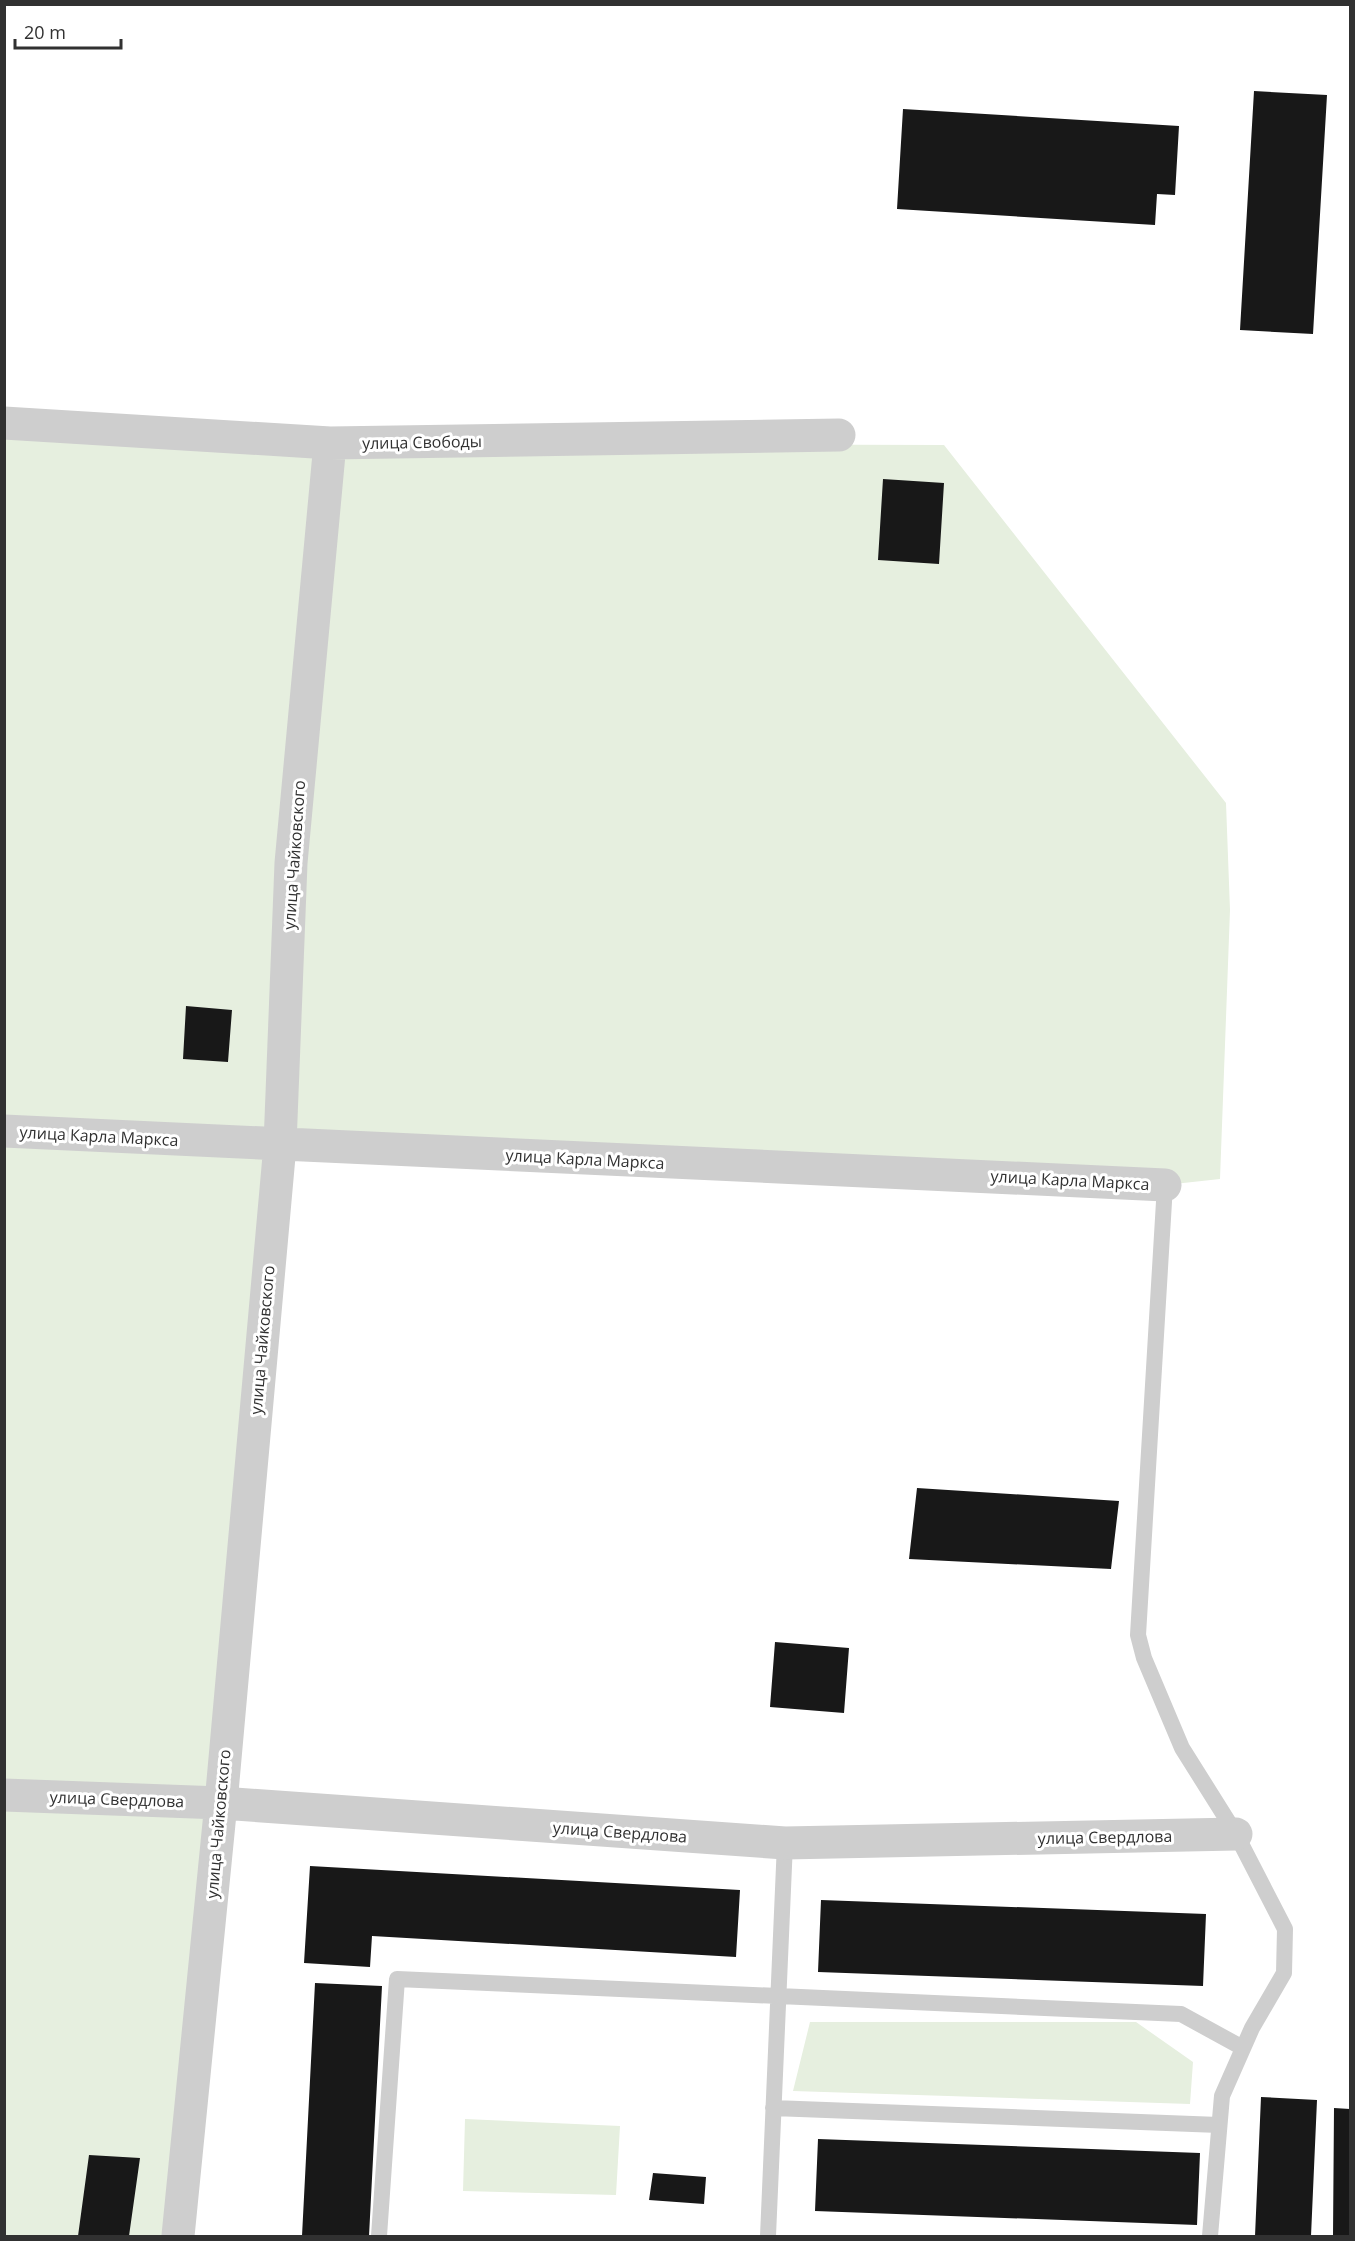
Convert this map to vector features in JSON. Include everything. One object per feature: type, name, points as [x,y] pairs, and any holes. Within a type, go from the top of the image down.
[{"type":"street","name":"улица Свободы","points":[[4,423],[330,443],[839,435]]},
{"type":"street","name":"улица Чайковского","points":[[178,2236],[221,1803],[280,1145],[291,863],[330,443]]},
{"type":"street","name":"улица Карла Маркса","points":[[4,1131],[1166,1185]]},
{"type":"street","name":"улица Свердлова","points":[[4,1795],[221,1803],[784,1843],[1236,1834]]},
{"type":"lane","points":[[1166,1185],[1138,1635],[1144,1658],[1182,1748],[1236,1834],[1285,1929],[1284,1973],[1252,2028],[1222,2096],[1210,2236]]},
{"type":"lane","points":[[769,2236],[784,1843]]},
{"type":"lane","points":[[379,2236],[397,1979],[1181,2013],[1243,2048]]},
{"type":"lane","points":[[774,2108],[1219,2125]]},
{"type":"green space","points":[[4,423],[330,443],[944,445],[1226,803],[1230,910],[1220,1179],[1165,1185],[280,1145],[178,2236],[5,2236]]},
{"type":"green space","points":[[810,2022],[1136,2022],[1193,2062],[1190,2104],[793,2091]]},
{"type":"green space","points":[[465,2119],[620,2126],[616,2195],[463,2191]]},
{"type":"building","points":[[1254,91],[1327,95],[1313,334],[1240,330]]},
{"type":"building","points":[[903,109],[1179,126],[1175,195],[1157,194],[1155,225],[897,209]]},
{"type":"building","points":[[883,479],[944,483],[939,564],[878,560]]},
{"type":"building","points":[[186,1006],[232,1010],[228,1062],[183,1059]]},
{"type":"building","points":[[917,1488],[1119,1501],[1111,1569],[909,1559]]},
{"type":"building","points":[[775,1642],[849,1648],[844,1713],[770,1707]]},
{"type":"building","points":[[310,1866],[740,1890],[736,1957],[372,1936],[370,1967],[304,1963]]},
{"type":"building","points":[[821,1900],[1206,1914],[1203,1986],[818,1972]]},
{"type":"building","points":[[315,1983],[382,1986],[369,2236],[302,2236]]},
{"type":"building","points":[[1261,2097],[1317,2100],[1311,2236],[1255,2236]]},
{"type":"building","points":[[1334,2108],[1350,2109],[1350,2236],[1333,2236]]},
{"type":"building","points":[[818,2139],[1200,2153],[1197,2225],[815,2211]]},
{"type":"building","points":[[89,2155],[140,2158],[129,2236],[78,2236]]},
{"type":"building","points":[[653,2173],[706,2177],[704,2204],[649,2200]]}]
